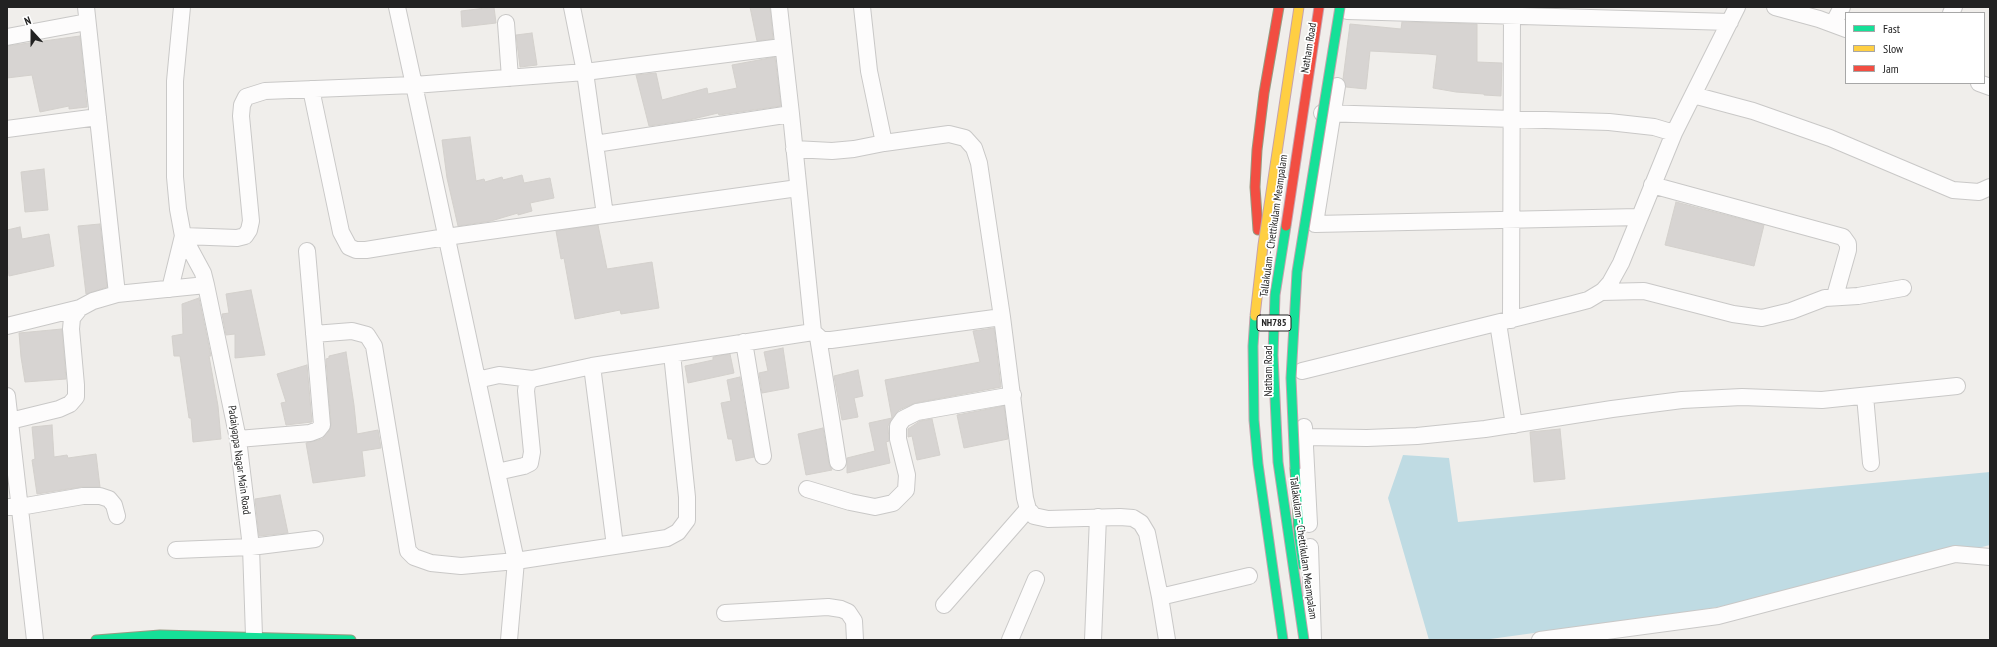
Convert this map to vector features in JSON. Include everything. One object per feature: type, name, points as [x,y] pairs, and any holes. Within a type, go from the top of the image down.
[{"type":"main road","points":[[1258,230],[1256,163],[1264,93],[1279,7]]},
{"type":"main road","name":"Natham Road","points":[[1278,640],[1256,496],[1248,409],[1248,336],[1258,230],[1293,7]]},
{"type":"main road","name":"Tallakulam - Chettikulam Meampalam","points":[[1283,640],[1258,464],[1254,414],[1253,346],[1260,263],[1299,7]]},
{"type":"main road","name":"Tallakulam - Chettikulam Meampalam","points":[[1304,640],[1278,462],[1273,355],[1277,282],[1319,7]]},
{"type":"main road","name":"Natham Road","points":[[1312,640],[1301,580],[1285,464],[1281,392],[1281,340],[1285,272],[1328,7]]},
{"type":"main road","points":[[1301,580],[1291,378],[1297,272],[1310,184],[1345,8]]},
{"type":"main road","points":[[96,640],[238,638],[254,636],[351,640]]},
{"type":"street","points":[[170,289],[183,236],[174,177],[175,81],[182,7]]},
{"type":"street","points":[[397,7],[516,561],[509,640]]},
{"type":"street","points":[[572,7],[585,72],[605,215]]},
{"type":"street","points":[[778,7],[816,335],[838,462]]},
{"type":"street","points":[[862,7],[869,71],[884,143]]},
{"type":"street","points":[[1302,371],[1588,300],[1601,292],[1610,283],[1618,268],[1674,133],[1737,7]]},
{"type":"street","points":[[1775,7],[1840,27],[1842,7]]},
{"type":"street","points":[[1312,640],[1302,371],[1305,302],[1315,224],[1333,114],[1345,8],[1512,12],[1730,22]]},
{"type":"street","points":[[1512,12],[1511,218],[1504,322],[1514,425]]},
{"type":"street","points":[[7,37],[86,15],[117,294]]},
{"type":"street","points":[[506,23],[510,78]]},
{"type":"street","points":[[183,236],[237,238],[245,236],[249,230],[251,222],[241,116],[242,105],[246,97],[265,91],[414,85],[585,72],[782,47]]},
{"type":"street","points":[[311,89],[341,232],[349,247],[366,250],[446,237],[798,188]]},
{"type":"street","points":[[1693,95],[1753,111],[1830,138],[1953,190],[1978,192],[1990,187]]},
{"type":"street","points":[[1277,107],[1333,114],[1622,123],[1654,127],[1674,133]]},
{"type":"street","points":[[595,144],[791,114]]},
{"type":"street","points":[[7,129],[98,117]]},
{"type":"street","points":[[794,149],[832,151],[854,149],[884,143],[949,134],[965,138],[974,148],[979,164],[1002,317],[1028,509],[1034,516],[1048,519],[1127,517],[1133,518],[1141,523],[1147,533],[1167,640]]},
{"type":"street","points":[[1652,185],[1843,237],[1847,242],[1848,250],[1835,296]]},
{"type":"street","points":[[1315,224],[1511,218],[1639,217]]},
{"type":"street","name":"Padaiyappa Nagar Main Road","points":[[183,236],[203,273],[238,439],[251,546],[254,636]]},
{"type":"street","points":[[238,439],[310,434],[318,430],[322,425],[307,251]]},
{"type":"street","points":[[7,326],[80,308],[93,301],[117,294],[206,285]]},
{"type":"street","points":[[1601,292],[1644,291],[1733,314],[1762,318],[1775,317],[1825,298],[1835,296],[1858,296],[1903,288]]},
{"type":"street","points":[[10,421],[59,410],[70,404],[76,397],[71,329],[72,318],[80,308]]},
{"type":"street","points":[[477,380],[499,375],[532,379],[592,366],[744,342],[816,335],[831,340],[1002,317]]},
{"type":"street","points":[[314,334],[352,331],[366,335],[374,346],[405,540],[410,555],[431,563],[461,566],[516,561],[667,538],[678,532],[687,520],[687,497],[672,354]]},
{"type":"street","points":[[744,342],[763,456]]},
{"type":"street","points":[[592,366],[615,546]]},
{"type":"street","points":[[497,472],[524,466],[530,463],[532,452],[526,391],[527,384],[532,379]]},
{"type":"street","points":[[1304,436],[1409,436],[1514,425],[1612,409],[1682,400],[1742,397],[1822,400],[1958,386]]},
{"type":"street","points":[[808,489],[850,502],[875,507],[893,503],[906,490],[907,475],[898,439],[898,426],[903,419],[917,412],[1013,395]]},
{"type":"street","points":[[7,396],[10,421],[13,507],[35,640]]},
{"type":"street","points":[[1865,396],[1871,463]]},
{"type":"street","points":[[13,507],[83,496],[100,496],[109,499],[114,505],[117,516]]},
{"type":"street","points":[[944,605],[1028,509]]},
{"type":"street","points":[[1092,640],[1098,517]]},
{"type":"street","points":[[176,550],[251,546],[315,539]]},
{"type":"street","points":[[1540,640],[1718,616],[1955,554],[1990,557]]},
{"type":"street","points":[[1160,597],[1249,576]]},
{"type":"street","points":[[1010,640],[1036,579]]},
{"type":"street","points":[[725,613],[828,607],[841,609],[848,612],[854,621],[856,630],[855,640]]},
{"type":"water","points":[[1403,455],[1449,458],[1458,522],[1990,472],[1990,545],[1817,589],[1701,610],[1483,640],[1429,640],[1388,498]]},
{"type":"building","points":[[494,7],[496,23],[462,27],[461,11]]},
{"type":"building","points":[[750,7],[770,7],[773,39],[757,41]]},
{"type":"building","points":[[1402,22],[1477,24],[1477,62],[1502,63],[1501,96],[1456,92],[1433,88],[1437,55],[1428,54],[1370,51],[1366,89],[1346,87],[1343,79],[1350,24],[1401,29]]},
{"type":"building","points":[[532,33],[537,65],[520,67],[516,35]]},
{"type":"building","points":[[80,36],[87,107],[69,109],[69,106],[40,112],[32,75],[7,78],[7,46]]},
{"type":"building","points":[[775,57],[781,106],[719,115],[718,113],[689,120],[649,126],[636,75],[656,73],[662,100],[707,88],[708,94],[737,88],[732,65]]},
{"type":"building","points":[[470,137],[476,181],[484,179],[485,182],[502,177],[503,180],[522,175],[524,183],[550,178],[554,198],[530,203],[532,211],[518,215],[518,213],[491,221],[458,226],[447,178],[442,140]]},
{"type":"building","points":[[44,169],[48,210],[25,212],[21,172]]},
{"type":"building","points":[[1676,202],[1764,225],[1754,266],[1665,245]]},
{"type":"building","points":[[100,224],[107,287],[86,294],[78,226]]},
{"type":"building","points":[[598,225],[607,269],[652,262],[659,308],[621,314],[620,310],[575,319],[564,258],[561,259],[556,231]]},
{"type":"building","points":[[20,227],[22,239],[49,234],[54,266],[9,276],[7,261],[7,230]]},
{"type":"building","points":[[251,290],[265,355],[235,358],[235,334],[226,335],[222,314],[229,313],[226,294]]},
{"type":"building","points":[[199,298],[211,356],[209,356],[218,406],[221,439],[193,442],[191,418],[189,418],[180,356],[174,356],[172,336],[183,334],[182,304]]},
{"type":"building","points":[[994,328],[1001,387],[915,403],[899,410],[892,418],[885,380],[980,362],[973,331]]},
{"type":"building","points":[[62,329],[66,379],[25,382],[19,333]]},
{"type":"building","points":[[783,348],[789,388],[762,393],[759,373],[768,371],[764,352]]},
{"type":"building","points":[[346,352],[357,434],[378,430],[381,448],[362,451],[365,476],[313,483],[306,443],[322,439],[329,431],[331,425],[326,359],[329,358],[329,356]]},
{"type":"building","points":[[730,354],[734,373],[688,383],[685,366],[713,360],[713,357]]},
{"type":"building","points":[[307,365],[312,422],[286,425],[281,403],[286,402],[277,374]]},
{"type":"building","points":[[858,370],[863,396],[854,398],[858,417],[842,420],[834,376]]},
{"type":"building","points":[[740,377],[754,457],[736,461],[732,439],[728,439],[721,403],[731,401],[727,380]]},
{"type":"building","points":[[1004,406],[1008,439],[964,448],[957,415]]},
{"type":"building","points":[[892,418],[888,426],[889,441],[886,442],[890,463],[847,473],[847,458],[875,451],[869,423]]},
{"type":"building","points":[[932,419],[940,455],[917,460],[912,436],[908,437],[908,429],[920,421]]},
{"type":"building","points":[[52,425],[54,457],[67,455],[68,458],[96,454],[100,487],[81,487],[37,494],[32,460],[35,459],[32,427]]},
{"type":"building","points":[[823,428],[829,464],[832,470],[806,475],[798,434]]},
{"type":"building","points":[[1560,429],[1565,479],[1534,482],[1530,432]]},
{"type":"building","points":[[280,495],[288,533],[259,536],[255,499]]},
{"type":"traffic: fast","points":[[1295,469],[1291,378],[1297,272],[1340,7]]},
{"type":"traffic: fast","points":[[1286,226],[1275,295],[1273,355],[1278,462],[1304,640]]},
{"type":"traffic: fast","points":[[1255,316],[1253,346],[1254,420],[1258,464],[1283,640]]},
{"type":"traffic: fast","points":[[1295,469],[1301,564]]},
{"type":"traffic: fast","points":[[96,640],[160,635],[351,640]]},
{"type":"traffic: jam","points":[[1258,230],[1255,187],[1257,150],[1264,93],[1279,7]]},
{"type":"traffic: jam","points":[[1286,226],[1319,7]]},
{"type":"traffic: slow","points":[[1255,316],[1263,245],[1299,7]]}]
